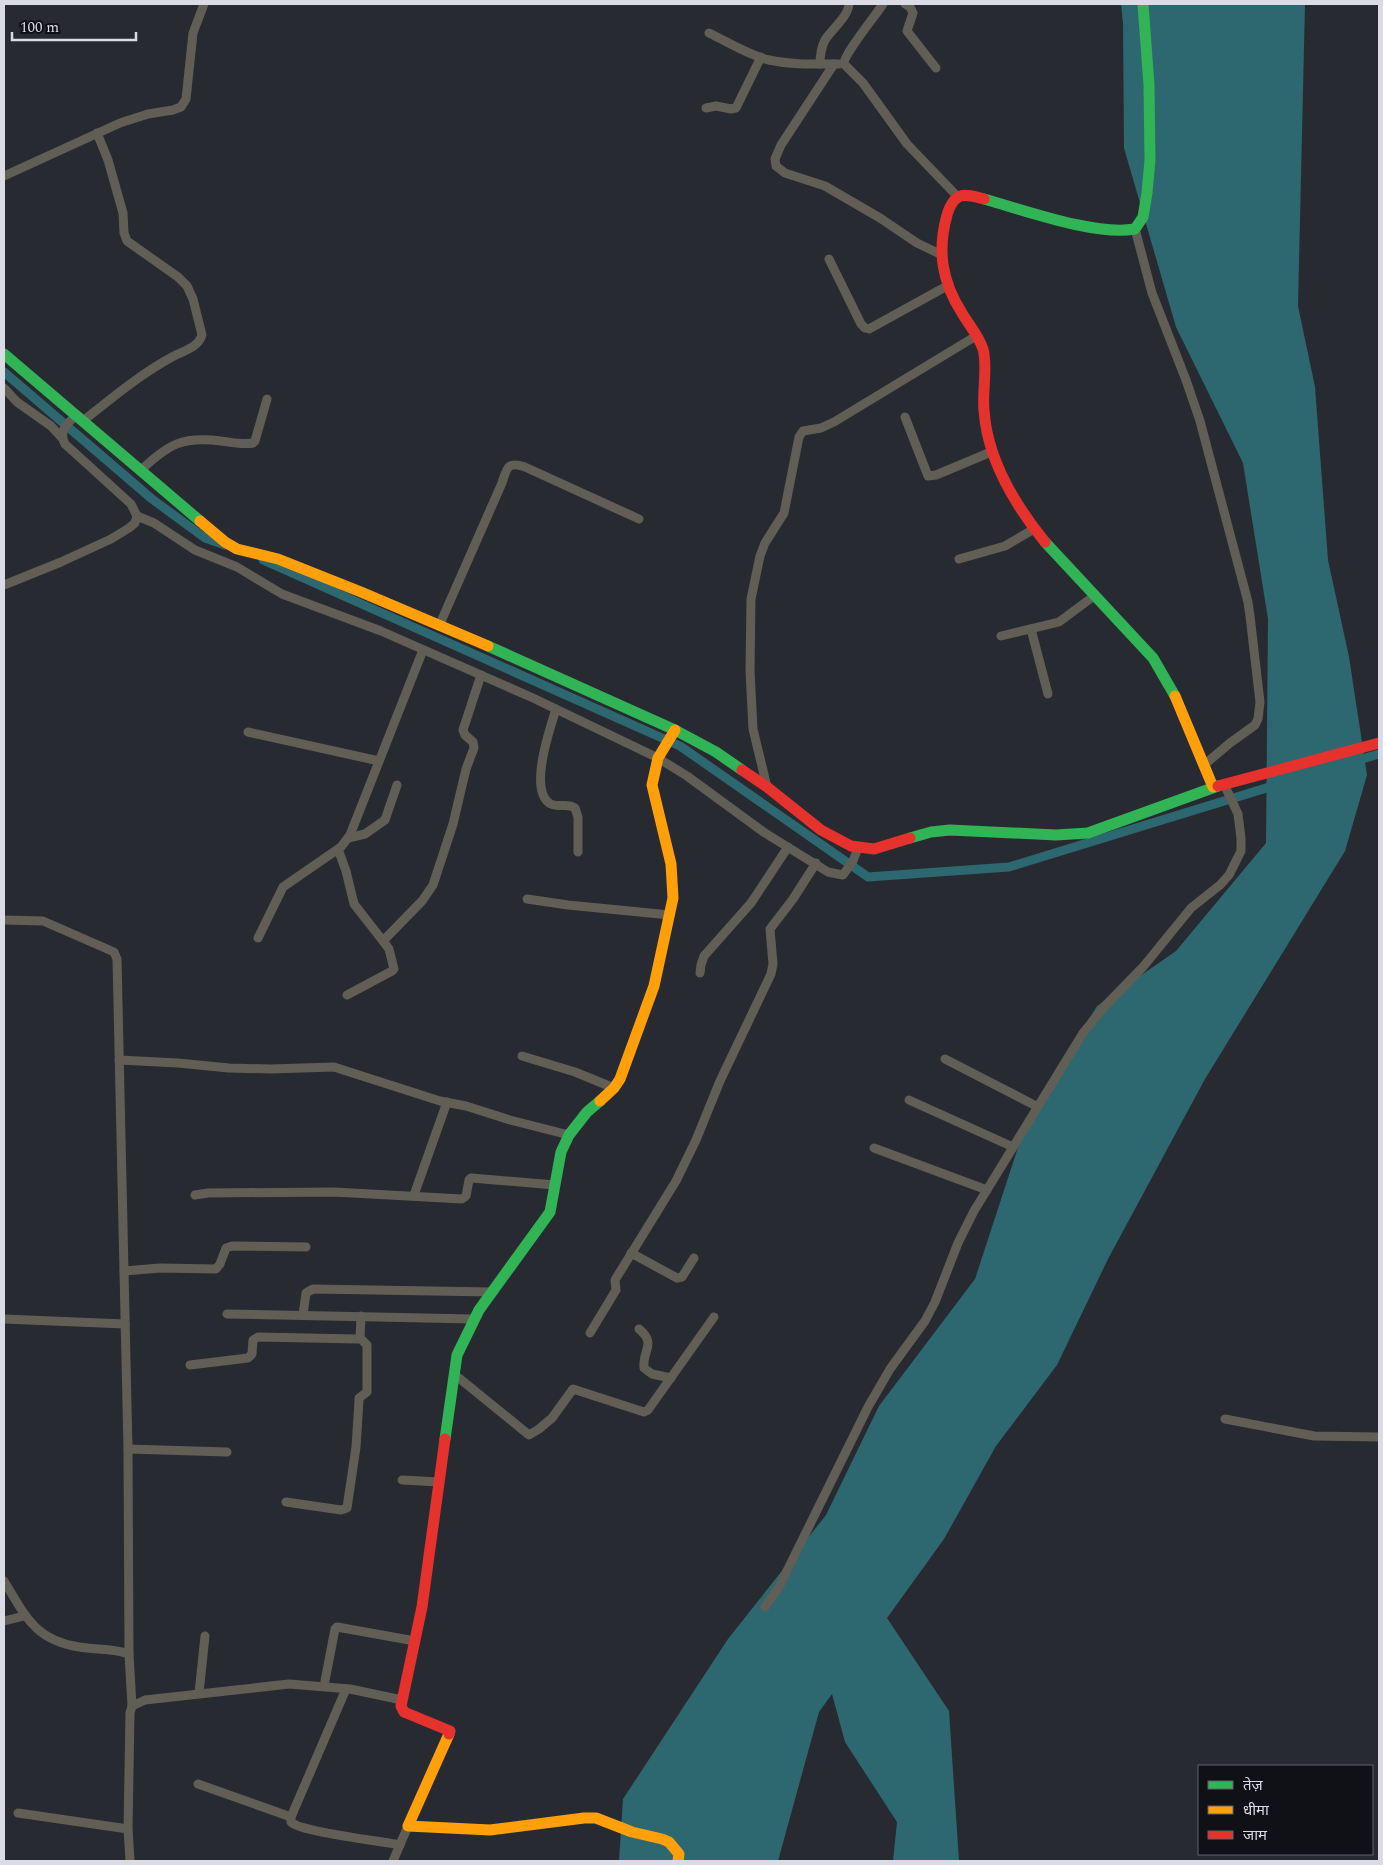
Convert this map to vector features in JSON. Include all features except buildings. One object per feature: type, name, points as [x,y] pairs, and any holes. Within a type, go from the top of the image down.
[{"type":"street","points":[[4,176],[120,123],[148,114],[173,110],[184,105],[194,33],[204,4]]},
{"type":"street","points":[[820,64],[825,41],[848,10],[849,4]]},
{"type":"street","points":[[844,64],[846,55],[872,22],[883,4]]},
{"type":"street","points":[[905,4],[910,7],[913,13],[907,27],[908,35],[936,68]]},
{"type":"street","points":[[765,1607],[779,1587],[876,1393],[925,1321],[966,1225],[1083,1033],[1144,967],[1192,908],[1229,875],[1241,851],[1238,814],[1221,785],[1204,765],[1193,736],[1162,670],[1034,529],[998,468],[987,437],[982,386],[986,363],[981,345],[947,286],[940,254],[944,224],[950,208],[957,196],[962,193],[1088,227],[1124,231],[1135,230],[1141,222],[1145,207],[1150,160],[1148,59],[1143,4]]},
{"type":"street","points":[[709,33],[761,57],[796,64],[844,64],[864,83],[894,129],[957,196]]},
{"type":"street","points":[[706,108],[716,106],[736,108],[761,57]]},
{"type":"street","points":[[834,64],[781,145],[775,159],[776,166],[785,173],[825,186],[918,243],[940,254]]},
{"type":"street","points":[[4,388],[17,402],[51,426],[71,425],[135,379],[197,345],[202,335],[193,299],[186,286],[178,277],[127,241],[124,233],[123,213],[108,160],[97,133]]},
{"type":"street","points":[[1135,230],[1152,294],[1186,380],[1203,430],[1250,616],[1260,702],[1258,719],[1255,725],[1204,765]]},
{"type":"street","points":[[829,259],[861,324],[869,329],[947,286]]},
{"type":"street","points":[[767,787],[752,729],[749,651],[751,599],[760,556],[784,513],[799,437],[803,432],[821,428],[834,422],[976,336]]},
{"type":"street","points":[[4,354],[71,425],[141,470],[225,542],[237,549],[278,558],[361,592],[555,675],[670,738],[716,752],[767,787],[820,830],[858,848],[874,849],[931,832],[950,830],[1056,835],[1081,834],[1221,785],[1374,745]]},
{"type":"street","points":[[141,470],[164,451],[186,440],[198,438],[255,442],[267,399]]},
{"type":"street","points":[[905,417],[925,474],[928,476],[936,475],[991,452]]},
{"type":"street","points":[[4,585],[62,562],[111,539],[135,523],[135,510],[131,504],[65,444],[71,425]]},
{"type":"street","points":[[439,626],[502,483],[506,468],[512,465],[525,467],[639,519]]},
{"type":"street","points":[[136,516],[154,523],[195,550],[237,567],[282,594],[381,631],[556,709],[658,758],[683,773],[765,833],[836,874],[843,875],[846,872],[858,848]]},
{"type":"street","points":[[959,558],[1005,546],[1034,529]]},
{"type":"street","points":[[1001,636],[1059,622],[1094,596]]},
{"type":"street","points":[[1031,629],[1048,694]]},
{"type":"street","points":[[258,938],[283,887],[338,849],[348,838],[423,650]]},
{"type":"street","points":[[384,941],[422,901],[433,885],[453,824],[466,769],[474,748],[473,742],[462,730],[481,675]]},
{"type":"street","points":[[556,709],[540,767],[540,780],[545,798],[549,803],[552,805],[569,804],[575,808],[578,817],[578,852]]},
{"type":"street","points":[[248,732],[380,761]]},
{"type":"street","points":[[392,1861],[450,1731],[404,1712],[401,1706],[426,1582],[457,1355],[473,1319],[550,1212],[561,1152],[569,1135],[587,1112],[614,1088],[620,1079],[654,986],[673,898],[671,864],[652,785],[658,758],[670,738]]},
{"type":"street","points":[[348,838],[365,834],[385,820],[397,784]]},
{"type":"street","points":[[700,973],[700,965],[704,956],[750,903],[788,847]]},
{"type":"street","points":[[338,849],[346,871],[354,904],[384,941],[394,969],[347,995]]},
{"type":"street","points":[[590,1333],[616,1290],[615,1280],[682,1168],[720,1081],[771,974],[773,964],[770,929],[793,899],[816,863]]},
{"type":"street","points":[[527,898],[568,905],[670,915]]},
{"type":"street","points":[[4,920],[44,920],[116,954],[118,959],[128,1449],[129,1654],[132,1706],[130,1713],[128,1829],[130,1861]]},
{"type":"street","points":[[522,1056],[575,1072],[614,1088]]},
{"type":"street","points":[[945,1059],[1038,1107]]},
{"type":"street","points":[[119,1060],[229,1068],[334,1067],[447,1102],[569,1135]]},
{"type":"street","points":[[909,1100],[1013,1147]]},
{"type":"street","points":[[414,1196],[447,1102]]},
{"type":"street","points":[[874,1148],[987,1190]]},
{"type":"street","points":[[195,1194],[334,1192],[462,1199],[466,1196],[469,1180],[474,1177],[556,1185]]},
{"type":"street","points":[[124,1271],[160,1268],[216,1269],[226,1248],[232,1246],[306,1247]]},
{"type":"street","points":[[632,1253],[677,1278],[682,1277],[694,1258]]},
{"type":"street","points":[[303,1315],[306,1293],[313,1289],[492,1292]]},
{"type":"street","points":[[227,1314],[473,1319]]},
{"type":"street","points":[[360,1338],[361,1316]]},
{"type":"street","points":[[454,1374],[529,1435],[552,1418],[573,1389],[644,1412],[648,1410],[714,1316]]},
{"type":"street","points":[[4,1320],[125,1324]]},
{"type":"street","points":[[639,1329],[645,1334],[648,1342],[644,1368],[652,1374],[671,1378]]},
{"type":"street","points":[[190,1365],[248,1358],[252,1354],[253,1340],[258,1337],[316,1337],[351,1340],[360,1338]]},
{"type":"street","points":[[286,1502],[341,1510],[347,1508],[356,1447],[358,1401],[367,1392],[368,1345],[360,1338]]},
{"type":"street","points":[[1226,1419],[1314,1436],[1379,1437]]},
{"type":"street","points":[[128,1449],[226,1452]]},
{"type":"street","points":[[402,1480],[439,1482]]},
{"type":"street","points":[[4,1581],[24,1616],[33,1626],[55,1640],[78,1647],[129,1654]]},
{"type":"street","points":[[4,1621],[24,1616]]},
{"type":"street","points":[[324,1686],[334,1632],[337,1627],[415,1641]]},
{"type":"street","points":[[199,1693],[205,1636]]},
{"type":"street","points":[[132,1706],[145,1700],[289,1684],[324,1686],[378,1693],[402,1700]]},
{"type":"street","points":[[346,1689],[290,1817],[292,1823],[296,1826],[321,1832],[400,1845]]},
{"type":"street","points":[[198,1784],[290,1817]]},
{"type":"street","points":[[18,1813],[128,1829]]},
{"type":"street","points":[[408,1826],[490,1830],[596,1818],[632,1832],[669,1842],[679,1854],[678,1861]]},
{"type":"water","points":[[1121,4],[1305,4],[1298,306],[1315,387],[1328,560],[1349,657],[1367,775],[1345,851],[1205,1079],[1108,1259],[1057,1365],[996,1446],[944,1539],[887,1618],[949,1711],[959,1861],[893,1861],[897,1822],[845,1742],[832,1694],[819,1712],[778,1861],[619,1861],[623,1799],[728,1639],[826,1515],[879,1406],[975,1279],[1027,1120],[1097,1006],[1176,951],[1266,843],[1268,619],[1243,463],[1176,327],[1124,148],[1123,23]]},
{"type":"waterway","points":[[4,372],[152,499],[205,538],[225,545]]},
{"type":"waterway","points":[[263,560],[680,746],[868,877],[1009,867],[1276,785]]},
{"type":"waterway","points":[[1355,761],[1379,754]]},
{"type":"traffic: fast","points":[[984,199],[1060,221],[1100,229],[1135,229],[1143,217],[1150,160],[1149,85],[1143,4]]},
{"type":"traffic: fast","points":[[4,354],[200,521]]},
{"type":"traffic: fast","points":[[1045,542],[1153,658],[1175,696]]},
{"type":"traffic: fast","points":[[488,646],[675,730],[716,752],[742,770]]},
{"type":"traffic: fast","points":[[910,838],[931,832],[950,830],[1056,835],[1088,833],[1218,786]]},
{"type":"traffic: fast","points":[[445,1439],[457,1355],[479,1310],[550,1212],[561,1152],[569,1135],[587,1112],[600,1101]]},
{"type":"traffic: slow","points":[[200,521],[225,542],[237,549],[278,559],[488,646]]},
{"type":"traffic: slow","points":[[1175,696],[1213,787]]},
{"type":"traffic: slow","points":[[600,1101],[614,1088],[620,1079],[654,986],[673,898],[671,864],[652,785],[658,758],[675,730]]},
{"type":"traffic: slow","points":[[449,1734],[408,1826],[490,1830],[596,1818],[632,1832],[669,1842],[679,1854],[678,1861]]},
{"type":"traffic: jam","points":[[984,199],[965,195],[956,198],[953,202],[944,228],[942,241],[943,266],[955,301],[983,349],[986,428],[997,464],[1013,497],[1045,542]]},
{"type":"traffic: jam","points":[[1218,786],[1379,743]]},
{"type":"traffic: jam","points":[[742,770],[767,787],[821,830],[851,846],[874,849],[910,838]]},
{"type":"traffic: jam","points":[[445,1439],[422,1607],[401,1706],[404,1712],[450,1731],[449,1734]]}]
